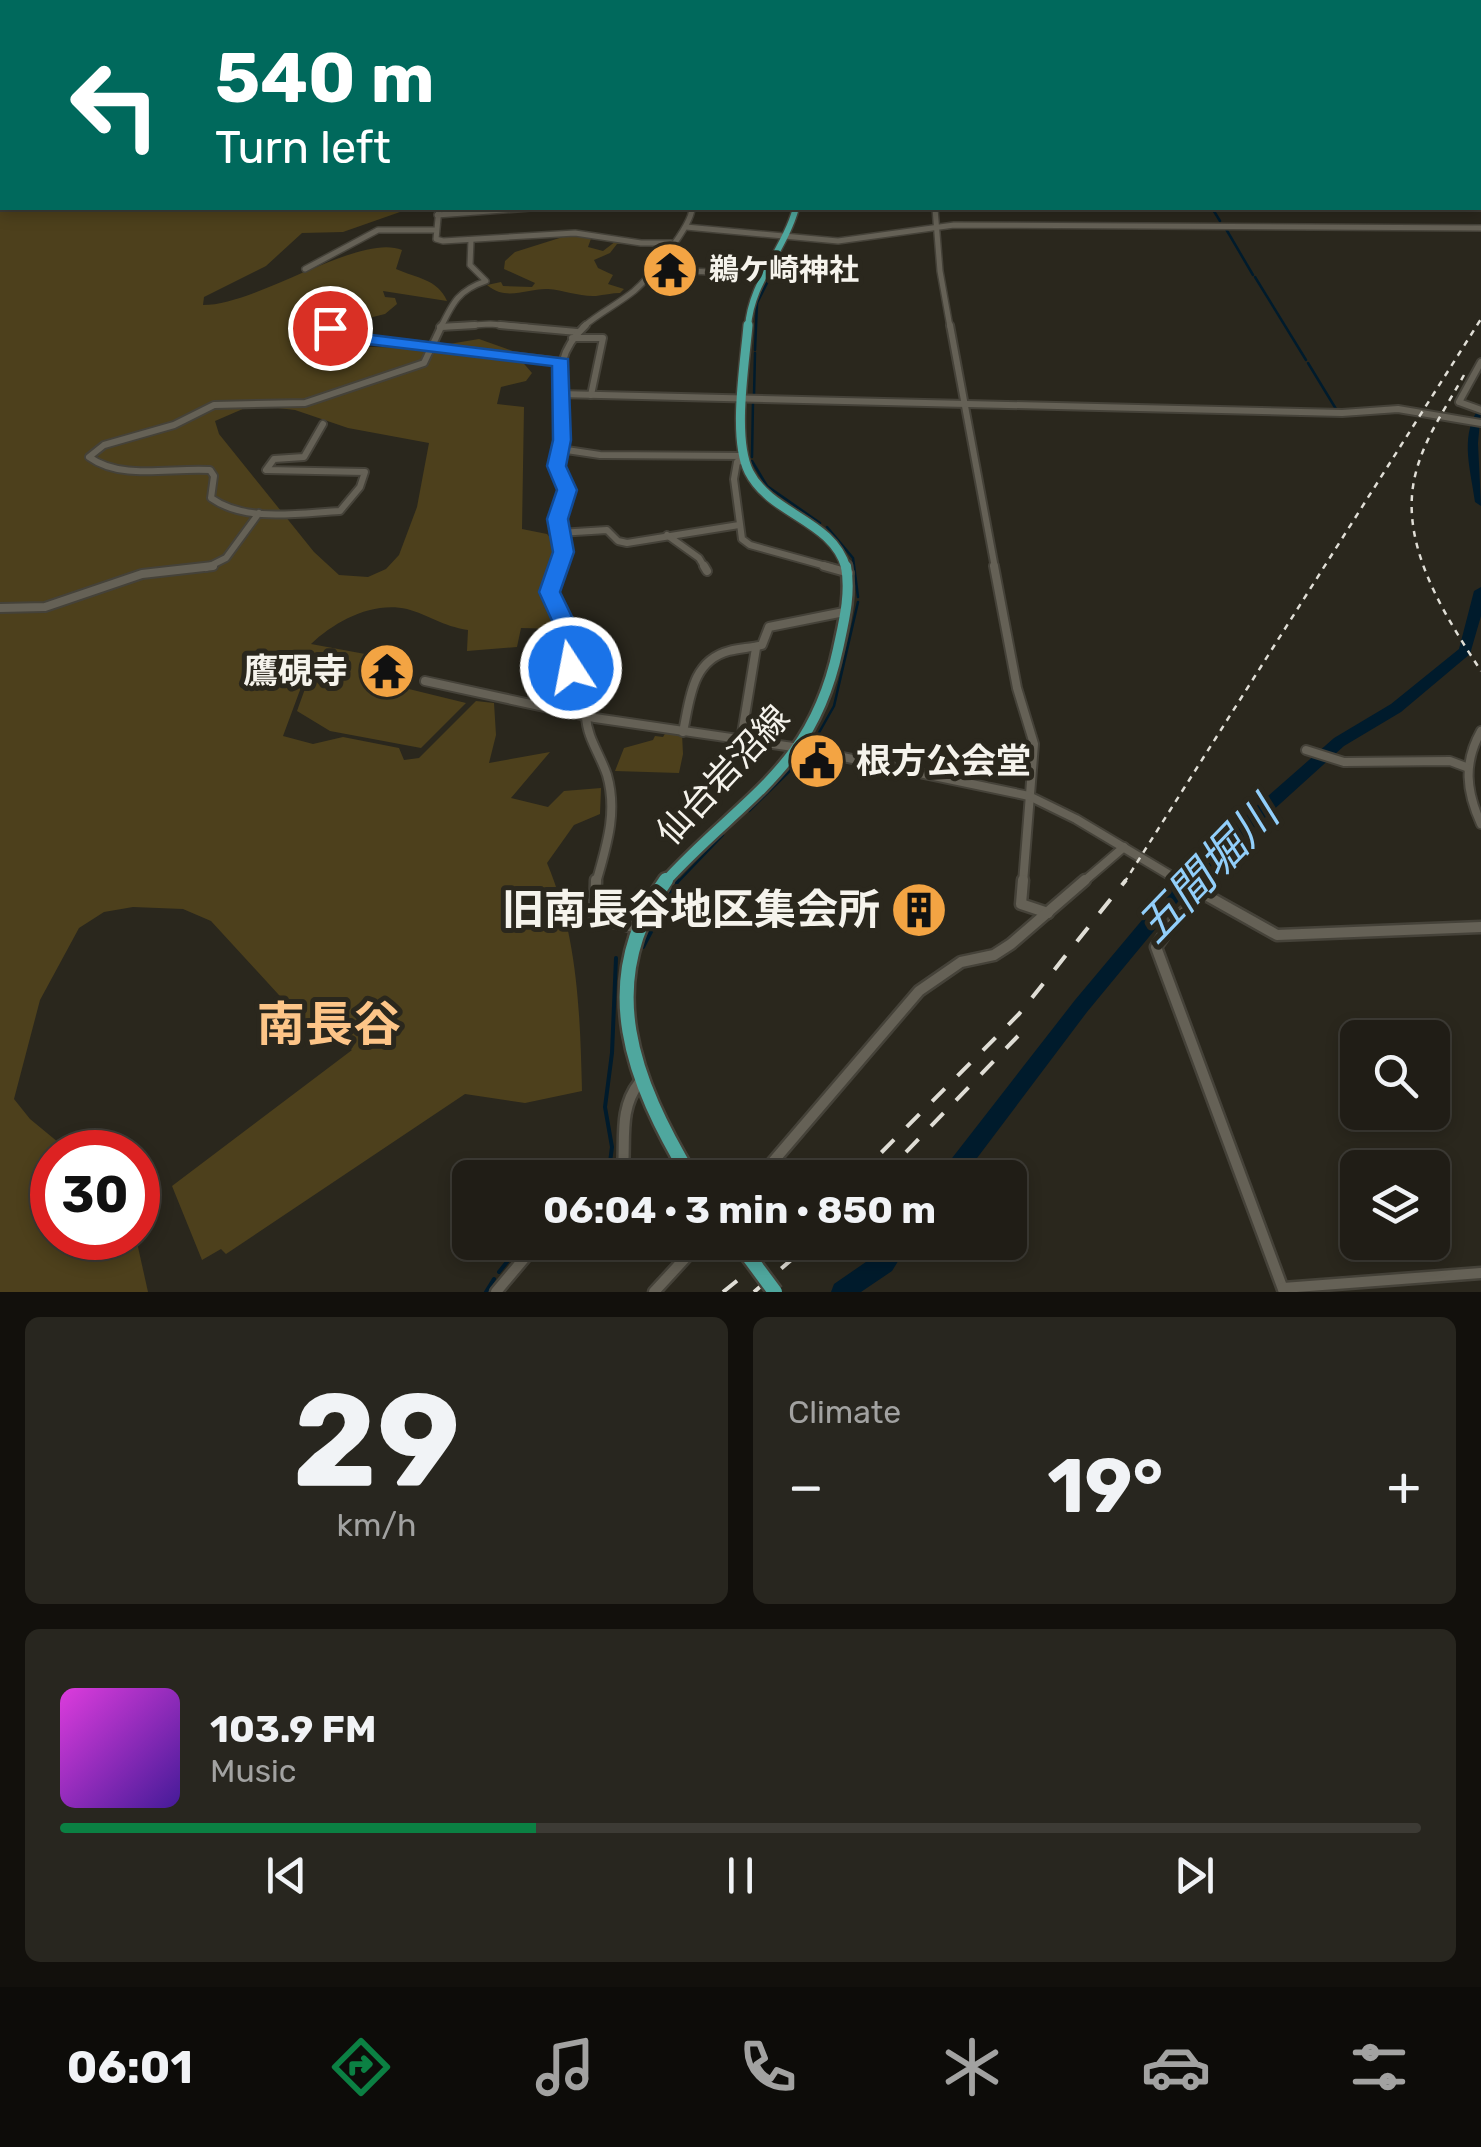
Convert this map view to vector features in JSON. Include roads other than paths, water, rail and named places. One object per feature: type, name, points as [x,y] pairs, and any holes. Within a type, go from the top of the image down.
[{"type":"main road","points":[[795,210],[786,238],[749,308],[744,458],[761,489],[834,543],[849,573]]},
{"type":"main road","name":"仙台岩沼線","points":[[680,1160],[639,1082],[629,1045],[624,999],[629,950],[673,871],[800,748],[824,701],[849,573]]},
{"type":"main road","points":[[751,1260],[775,1292]]},
{"type":"street","points":[[469,210],[438,211],[436,239],[575,232],[640,243],[671,243]]},
{"type":"street","points":[[572,711],[568,636],[550,598],[552,578],[563,560],[558,519],[567,490],[556,466],[560,449],[558,373],[575,335],[614,300],[635,290],[686,227],[692,210]]},
{"type":"street","points":[[936,210],[940,270],[964,405],[1017,688],[1034,744],[1021,904],[1048,913]]},
{"type":"street","points":[[686,227],[838,241],[937,227],[1481,228]]},
{"type":"street","points":[[305,268],[378,230],[434,230]]},
{"type":"street","points":[[323,424],[304,457],[274,459],[266,470],[366,472],[360,487],[340,511],[259,512],[223,508],[213,502],[210,494],[214,476],[210,470],[102,467],[91,461],[90,453],[104,445],[174,424],[214,405],[294,404],[331,396],[424,363],[455,297],[486,281],[470,265],[472,240]]},
{"type":"street","points":[[692,271],[764,275]]},
{"type":"street","points":[[440,327],[490,324],[603,338],[592,394]]},
{"type":"street","points":[[330,328],[359,332],[368,339],[562,362]]},
{"type":"street","points":[[1481,362],[1459,402],[1481,410]]},
{"type":"street","points":[[559,394],[1342,413],[1398,408],[1481,424]]},
{"type":"street","points":[[560,449],[600,454],[744,458]]},
{"type":"street","points":[[744,458],[734,470],[742,539],[750,546],[849,573]]},
{"type":"street","points":[[0,608],[45,607],[142,574],[210,568],[226,558],[259,512]]},
{"type":"street","points":[[559,534],[607,530],[622,543],[739,525]]},
{"type":"street","points":[[667,535],[699,558],[707,571]]},
{"type":"street","points":[[683,732],[693,675],[724,652],[762,645],[770,626],[844,612]]},
{"type":"street","points":[[742,740],[756,648]]},
{"type":"street","points":[[425,681],[586,716],[800,748],[1029,796],[1124,847],[1262,930],[1290,937],[1481,927]]},
{"type":"street","points":[[586,716],[588,738],[606,770],[611,821],[610,839],[590,904],[595,917],[638,928]]},
{"type":"street","points":[[1481,731],[1466,767],[1470,799],[1481,824]]},
{"type":"street","points":[[1306,750],[1371,764],[1450,762],[1466,767]]},
{"type":"street","points":[[774,1160],[919,991],[961,962],[994,955],[1124,847]]},
{"type":"street","points":[[1202,895],[1174,921],[1156,947],[1284,1290],[1481,1273]]},
{"type":"street","points":[[626,1160],[625,1106],[639,1082]]},
{"type":"street","points":[[496,1292],[523,1260]]},
{"type":"street","points":[[654,1292],[683,1260]]},
{"type":"waterway","points":[[1213,210],[1220,221]]},
{"type":"waterway","points":[[1226,229],[1253,275]]},
{"type":"waterway","points":[[774,278],[793,270]]},
{"type":"waterway","points":[[1255,277],[1306,360]]},
{"type":"waterway","points":[[755,350],[757,303],[768,281]]},
{"type":"waterway","points":[[754,396],[755,353]]},
{"type":"waterway","points":[[1308,363],[1336,409]]},
{"type":"waterway","points":[[752,457],[753,402]]},
{"type":"waterway","name":"五間堀川","points":[[1481,413],[1473,432],[1481,502]]},
{"type":"waterway","points":[[752,461],[767,486],[820,523]]},
{"type":"waterway","points":[[827,527],[853,558],[858,597]]},
{"type":"waterway","name":"五間堀川","points":[[963,1160],[1081,1006],[1190,875],[1339,742],[1396,708],[1465,651],[1481,591]]},
{"type":"waterway","points":[[812,745],[834,706],[858,602]]},
{"type":"waterway","points":[[749,811],[807,754]]},
{"type":"waterway","points":[[677,883],[723,835]]},
{"type":"waterway","points":[[643,947],[678,880]]},
{"type":"waterway","points":[[610,1160],[605,1107],[612,1053],[616,958]]},
{"type":"waterway","points":[[499,1272],[509,1260]]},
{"type":"waterway","name":"五間堀川","points":[[842,1292],[886,1260]]},
{"type":"waterway","points":[[486,1292],[494,1279]]},
{"type":"railway","points":[[1126,881],[1481,319]]},
{"type":"railway","points":[[1464,375],[1420,459],[1412,498],[1413,525],[1418,551],[1439,601],[1481,671]]},
{"type":"railway","points":[[874,1160],[1019,1014],[1126,881]]},
{"type":"railway","points":[[898,1160],[1018,1036]]},
{"type":"railway","points":[[723,1292],[763,1260]]},
{"type":"railway","points":[[754,1292],[791,1260]]},
{"type":"place","name":"鵜ケ崎神社","points":[[670,270]]},
{"type":"place","name":"鷹硯寺","points":[[387,671]]},
{"type":"place","name":"根方公会堂","points":[[817,761]]},
{"type":"place","name":"旧南長谷地区集会所","points":[[919,910]]},
{"type":"district","name":"南長谷","points":[[329,1024]]}]
